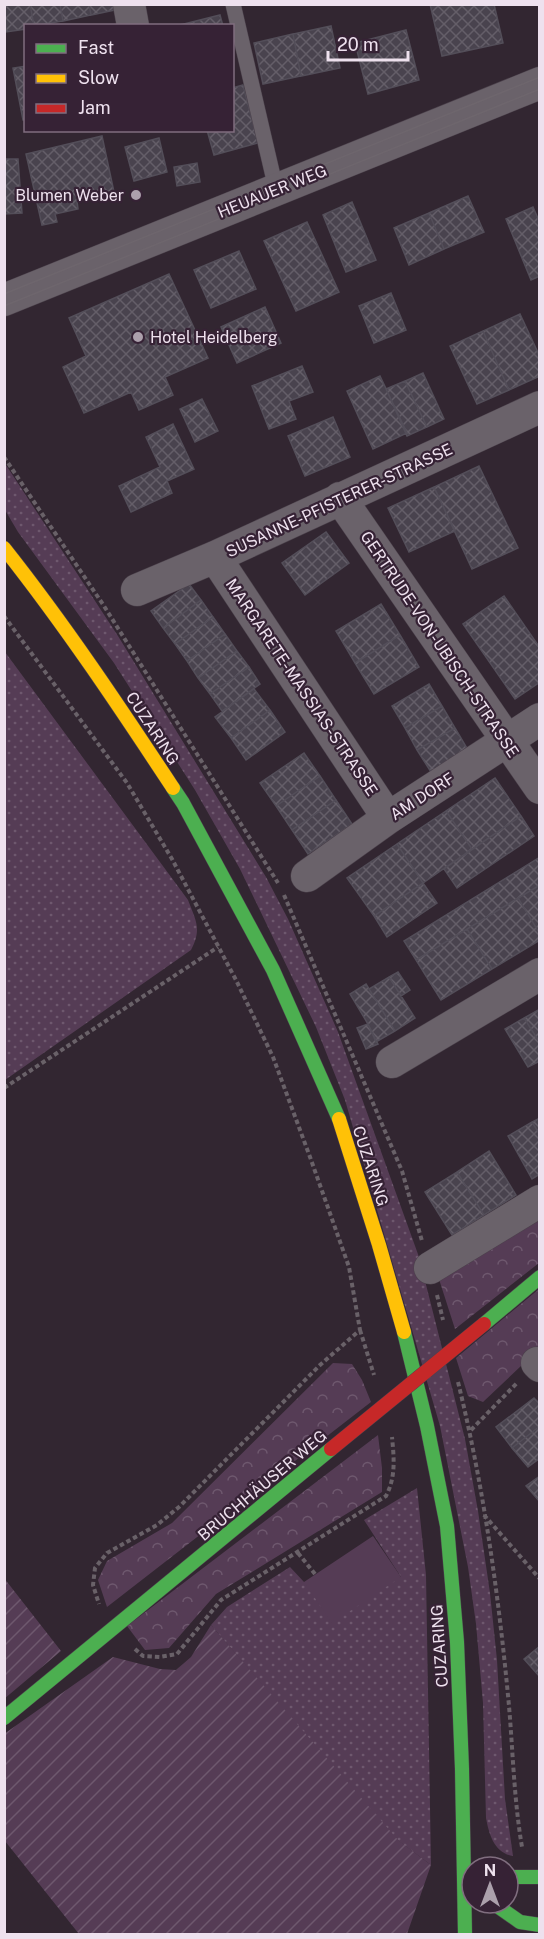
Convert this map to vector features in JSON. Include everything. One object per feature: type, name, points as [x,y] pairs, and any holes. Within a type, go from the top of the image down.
[{"type":"main road","name":"CUZARING","points":[[4,548],[113,696],[183,803],[273,970],[337,1114],[405,1336],[427,1426],[447,1526],[457,1642],[468,1855]]},
{"type":"main road","name":"BRUCHHÄUSER WEG","points":[[4,1718],[540,1278]]},
{"type":"main road","points":[[520,1877],[540,1877]]},
{"type":"main road","name":"CUZARING","points":[[465,1935],[466,1915]]},
{"type":"main road","points":[[508,1915],[532,1926],[540,1925]]},
{"type":"street","points":[[129,4],[133,24]]},
{"type":"street","name":"HEUAUER WEG","points":[[4,300],[540,83]]},
{"type":"street","name":"SUSANNE-PFISTERER-STRASSE","points":[[137,590],[215,557],[540,407]]},
{"type":"street","name":"GERTRUDE-VON-UBISCH-STRASSE","points":[[340,498],[506,742],[540,788]]},
{"type":"street","name":"MARGARETE-MASSIAS-STRASSE","points":[[215,557],[388,818]]},
{"type":"street","name":"AM DORF","points":[[307,876],[388,818],[540,719]]},
{"type":"street","points":[[392,1062],[540,974]]},
{"type":"street","points":[[430,1268],[540,1201]]},
{"type":"lane","points":[[233,4],[276,189]]},
{"type":"path","points":[[4,616],[127,783],[172,859],[236,980],[273,1057],[349,1267],[360,1330],[320,1365],[179,1507],[157,1525]]},
{"type":"path","points":[[4,1088],[218,947]]},
{"type":"path","points":[[470,1431],[538,1365]]},
{"type":"path","points":[[484,1515],[540,1579]]},
{"type":"path","points":[[298,1553],[315,1574]]},
{"type":"green space","points":[[4,462],[118,636],[266,877],[288,919],[338,1032],[419,1257],[465,1439],[490,1593],[497,1660],[505,1799],[513,1855],[497,1847],[486,1818],[483,1703],[476,1624],[468,1567],[440,1426],[345,1100],[316,1027],[240,869],[195,790],[114,663],[18,532],[5,510]]},
{"type":"green space","points":[[5,652],[188,900],[197,930],[191,950],[5,1080]]},
{"type":"green space","points":[[539,1210],[539,1263],[455,1329],[438,1276]]},
{"type":"green space","points":[[539,1289],[539,1349],[483,1402],[468,1396],[456,1358]]},
{"type":"green space","points":[[333,1363],[352,1364],[371,1402],[107,1607],[98,1580],[107,1561],[172,1523]]},
{"type":"green space","points":[[378,1435],[382,1492],[216,1594],[169,1648],[145,1650],[127,1626]]},
{"type":"green space","points":[[417,1488],[426,1575],[431,1865],[392,1836],[211,1625],[227,1607],[290,1567],[304,1582],[401,1577],[364,1520]]},
{"type":"green space","points":[[373,1536],[401,1577],[332,1623],[304,1582]]},
{"type":"green space","points":[[4,1578],[61,1651],[4,1699]]},
{"type":"green space","points":[[211,1625],[398,1840],[431,1865],[407,1934],[79,1934],[5,1841],[4,1734],[113,1657],[160,1669],[176,1670],[191,1657]]},
{"type":"building","points":[[4,4],[30,4],[34,24],[24,24],[24,29],[6,32]]},
{"type":"building","points":[[30,4],[60,4],[63,21],[34,24]]},
{"type":"building","points":[[60,4],[89,4],[91,15],[63,21]]},
{"type":"building","points":[[89,4],[119,4],[120,9],[91,15]]},
{"type":"building","points":[[430,4],[494,4],[503,43],[442,56]]},
{"type":"building","points":[[220,15],[222,24],[184,24]]},
{"type":"building","points":[[331,26],[340,68],[301,76],[293,34]]},
{"type":"building","points":[[406,30],[419,80],[368,94],[355,43]]},
{"type":"building","points":[[293,34],[301,76],[263,84],[254,43]]},
{"type":"building","points":[[24,66],[24,120],[23,120],[13,68]]},
{"type":"building","points":[[243,85],[258,143],[214,155],[208,132],[234,132],[234,87]]},
{"type":"building","points":[[102,136],[114,192],[77,201],[78,209],[55,214],[57,222],[42,225],[26,154]]},
{"type":"building","points":[[159,138],[167,172],[134,181],[125,147]]},
{"type":"building","points":[[4,159],[18,159],[22,213],[4,214]]},
{"type":"building","points":[[197,163],[200,182],[177,186],[174,167]]},
{"type":"building","points":[[468,196],[484,232],[444,249],[429,213]]},
{"type":"building","points":[[352,202],[376,260],[346,272],[323,215]]},
{"type":"building","points":[[533,207],[540,223],[540,276],[531,280],[506,219]]},
{"type":"building","points":[[429,213],[444,249],[409,265],[394,228]]},
{"type":"building","points":[[307,222],[339,292],[296,311],[264,241]]},
{"type":"building","points":[[239,251],[256,289],[211,308],[194,270]]},
{"type":"building","name":"Hotel Heidelberg","points":[[169,274],[208,358],[165,377],[173,395],[139,410],[131,392],[84,413],[63,367],[86,356],[69,318]]},
{"type":"building","points":[[391,293],[406,330],[374,343],[359,306]]},
{"type":"building","points":[[265,307],[281,343],[237,363],[221,327]]},
{"type":"building","points":[[520,314],[540,357],[540,376],[509,390],[483,331]]},
{"type":"building","points":[[483,331],[509,390],[477,404],[450,346]]},
{"type":"building","points":[[302,366],[313,392],[289,401],[296,419],[269,429],[252,386]]},
{"type":"building","points":[[423,373],[444,419],[427,427],[405,381]]},
{"type":"building","points":[[380,376],[407,433],[373,449],[347,391]]},
{"type":"building","points":[[405,381],[427,427],[407,436],[386,389]]},
{"type":"building","points":[[202,399],[218,431],[195,442],[180,409]]},
{"type":"building","points":[[333,417],[350,457],[305,476],[288,436]]},
{"type":"building","points":[[173,424],[194,469],[167,481],[172,493],[131,512],[119,486],[160,467],[146,437]]},
{"type":"building","points":[[479,466],[518,548],[472,569],[434,487]]},
{"type":"building","points":[[434,487],[455,531],[409,552],[388,508]]},
{"type":"building","points":[[326,532],[349,563],[305,595],[282,563]]},
{"type":"building","points":[[189,584],[201,600],[163,628],[151,611]]},
{"type":"building","points":[[504,596],[540,648],[540,682],[515,699],[463,624]]},
{"type":"building","points":[[201,600],[213,617],[175,644],[163,628]]},
{"type":"building","points":[[381,604],[400,635],[355,663],[336,631]]},
{"type":"building","points":[[213,617],[225,634],[187,661],[175,644]]},
{"type":"building","points":[[225,634],[237,651],[198,678],[187,661]]},
{"type":"building","points":[[400,635],[419,667],[374,694],[355,663]]},
{"type":"building","points":[[237,651],[249,667],[210,694],[198,678]]},
{"type":"building","points":[[249,667],[260,684],[222,711],[210,694]]},
{"type":"building","points":[[429,684],[442,706],[405,728],[392,706]]},
{"type":"building","points":[[254,689],[270,710],[231,738],[215,717]]},
{"type":"building","points":[[442,706],[455,728],[417,750],[405,728]]},
{"type":"building","points":[[270,710],[285,732],[246,760],[231,738]]},
{"type":"building","points":[[455,728],[468,750],[431,772],[417,750]]},
{"type":"building","points":[[304,753],[320,776],[276,806],[260,783]]},
{"type":"building","points":[[320,776],[336,800],[292,830],[276,806]]},
{"type":"building","points":[[495,778],[521,816],[472,849],[446,811]]},
{"type":"building","points":[[336,800],[352,824],[308,854],[292,830]]},
{"type":"building","points":[[446,811],[472,849],[423,883],[397,844]]},
{"type":"building","points":[[521,816],[534,836],[457,888],[444,869]]},
{"type":"building","points":[[397,844],[423,883],[374,916],[347,878]]},
{"type":"building","points":[[540,857],[540,885],[416,960],[404,941]]},
{"type":"building","points":[[423,883],[437,903],[387,937],[374,916]]},
{"type":"building","points":[[540,885],[540,934],[518,898]]},
{"type":"building","points":[[518,898],[540,934],[540,940],[492,969],[467,929]]},
{"type":"building","points":[[467,929],[492,969],[441,1000],[416,960]]},
{"type":"building","points":[[398,972],[410,990],[401,996],[389,977]]},
{"type":"building","points":[[389,977],[415,1018],[395,1031],[369,989]]},
{"type":"building","points":[[366,984],[395,1031],[376,1042],[350,994]]},
{"type":"building","points":[[540,1009],[540,1043],[524,1018]]},
{"type":"building","points":[[524,1018],[540,1043],[540,1061],[528,1067],[505,1029]]},
{"type":"building","points":[[368,1024],[378,1044],[366,1049],[357,1028]]},
{"type":"building","points":[[540,1118],[540,1135],[532,1122]]},
{"type":"building","points":[[532,1122],[540,1135],[540,1174],[532,1179],[508,1136]]},
{"type":"building","points":[[489,1151],[516,1195],[484,1215],[457,1172]]},
{"type":"building","points":[[457,1172],[484,1215],[452,1235],[425,1192]]},
{"type":"building","points":[[534,1398],[540,1404],[540,1426],[512,1448],[496,1427]]},
{"type":"building","points":[[540,1426],[540,1458],[528,1467],[512,1448]]},
{"type":"building","points":[[540,1476],[540,1502],[526,1486]]},
{"type":"building","points":[[540,1646],[540,1677],[524,1659]]},
{"type":"tram line","points":[[4,294],[540,77]]},
{"type":"tram line","points":[[4,306],[540,89]]},
{"type":"traffic: fast","points":[[173,788],[273,970],[339,1119]]},
{"type":"traffic: fast","points":[[484,1324],[540,1277]]},
{"type":"traffic: fast","points":[[404,1332],[427,1426],[447,1526],[457,1642],[465,1934]]},
{"type":"traffic: fast","points":[[4,1718],[331,1449]]},
{"type":"traffic: fast","points":[[520,1877],[540,1877]]},
{"type":"traffic: fast","points":[[510,1915],[520,1922],[540,1925]]},
{"type":"traffic: slow","points":[[4,548],[70,636],[173,788]]},
{"type":"traffic: slow","points":[[339,1119],[404,1332]]},
{"type":"traffic: jam","points":[[331,1449],[484,1324]]},
{"type":"place","name":"Blumen Weber","points":[[136,195]]},
{"type":"place","name":"Hotel Heidelberg","points":[[138,337]]}]
